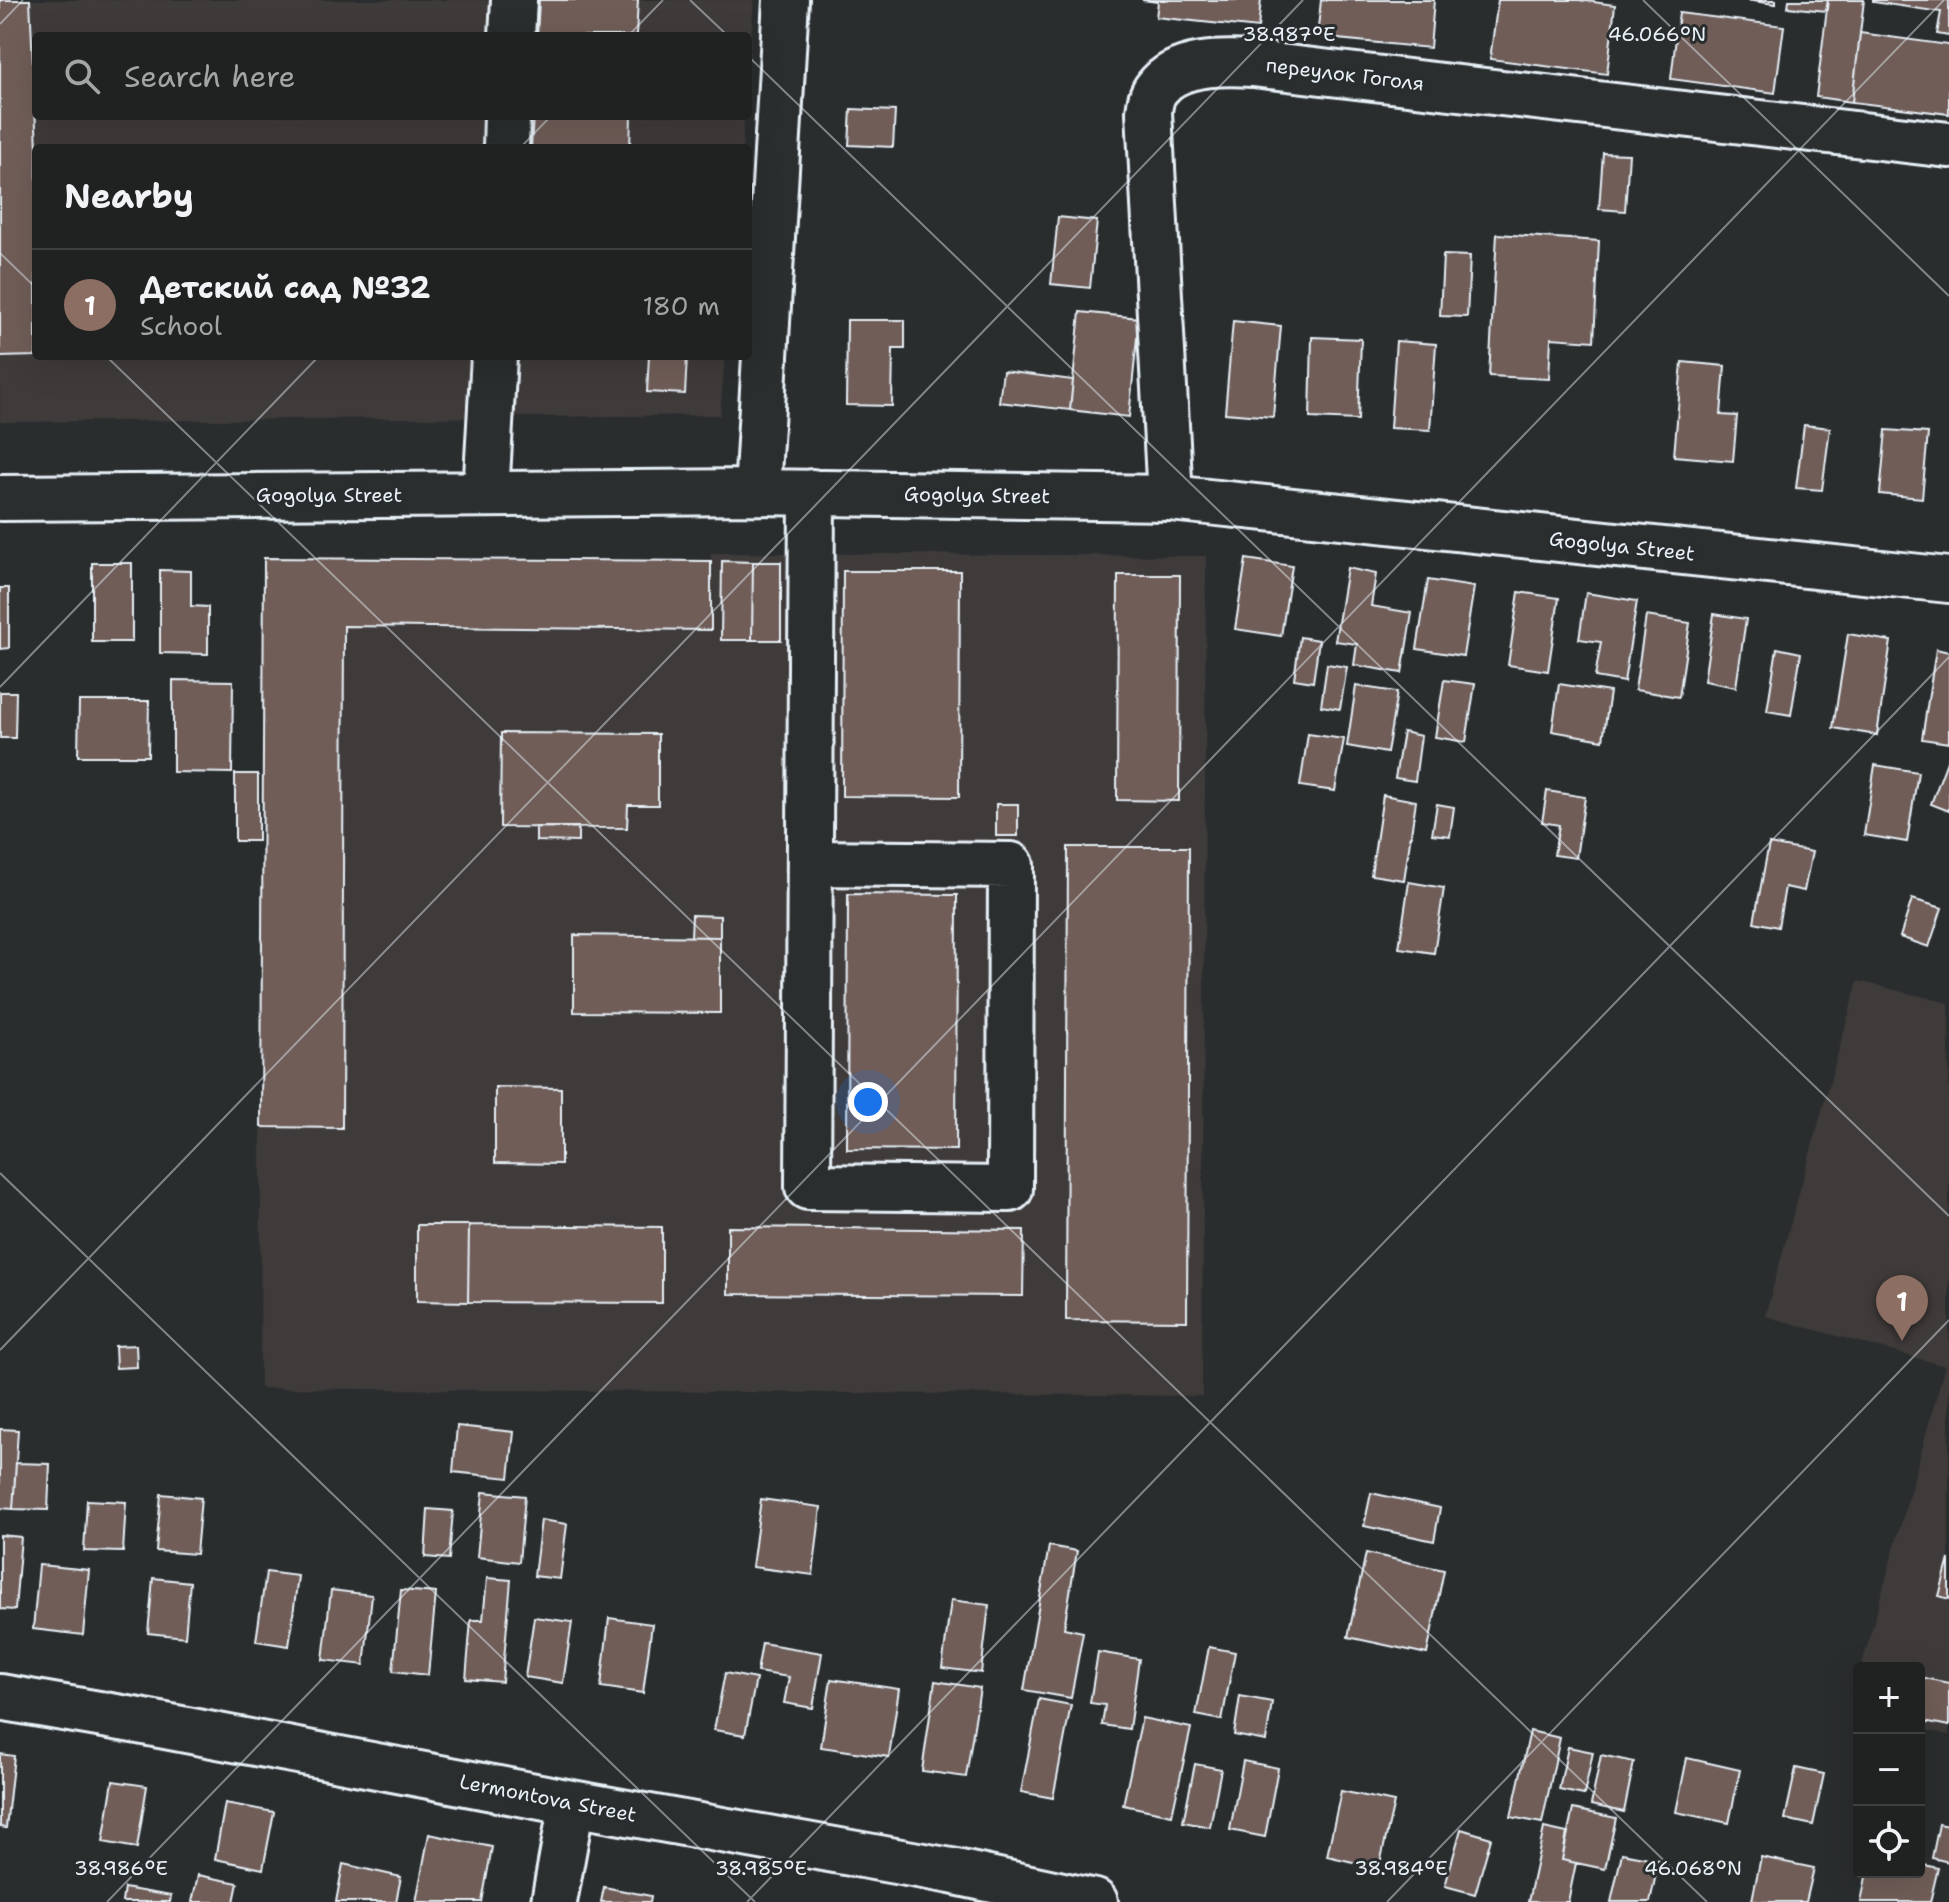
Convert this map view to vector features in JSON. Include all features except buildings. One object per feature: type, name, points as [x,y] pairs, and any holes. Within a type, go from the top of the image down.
[{"type":"street","points":[[512,32],[514,0]]},
{"type":"street","points":[[757,492],[786,0]]},
{"type":"street","name":"переулок Гоголя","points":[[1170,498],[1149,112],[1155,89],[1176,73],[1226,62],[1253,64],[1949,145]]},
{"type":"street","points":[[506,144],[507,120]]},
{"type":"street","points":[[486,494],[494,360]]},
{"type":"street","points":[[810,863],[1011,865],[1010,1189],[808,1187],[812,492]]},
{"type":"street","name":"Gogolya Street","points":[[0,498],[812,492],[1170,498],[1949,580]]},
{"type":"street","name":"Lermontova Street","points":[[0,1697],[951,1871],[1095,1902]]},
{"type":"street","points":[[554,1902],[572,1803]]},
{"type":"shaded area","points":[[0,0],[754,0],[751,32],[32,32],[32,120],[744,120],[742,144],[32,144],[32,360],[725,360],[720,415],[0,422]]},
{"type":"shaded area","points":[[711,553],[1206,556],[1202,1396],[260,1388],[264,558],[711,561]]},
{"type":"shaded area","points":[[1858,981],[1949,1003],[1949,1735],[1925,1729],[1925,1662],[1863,1662],[1945,1366],[1765,1316]]},
{"type":"place","name":"Детский сад №32","points":[[1902,1341]]}]
